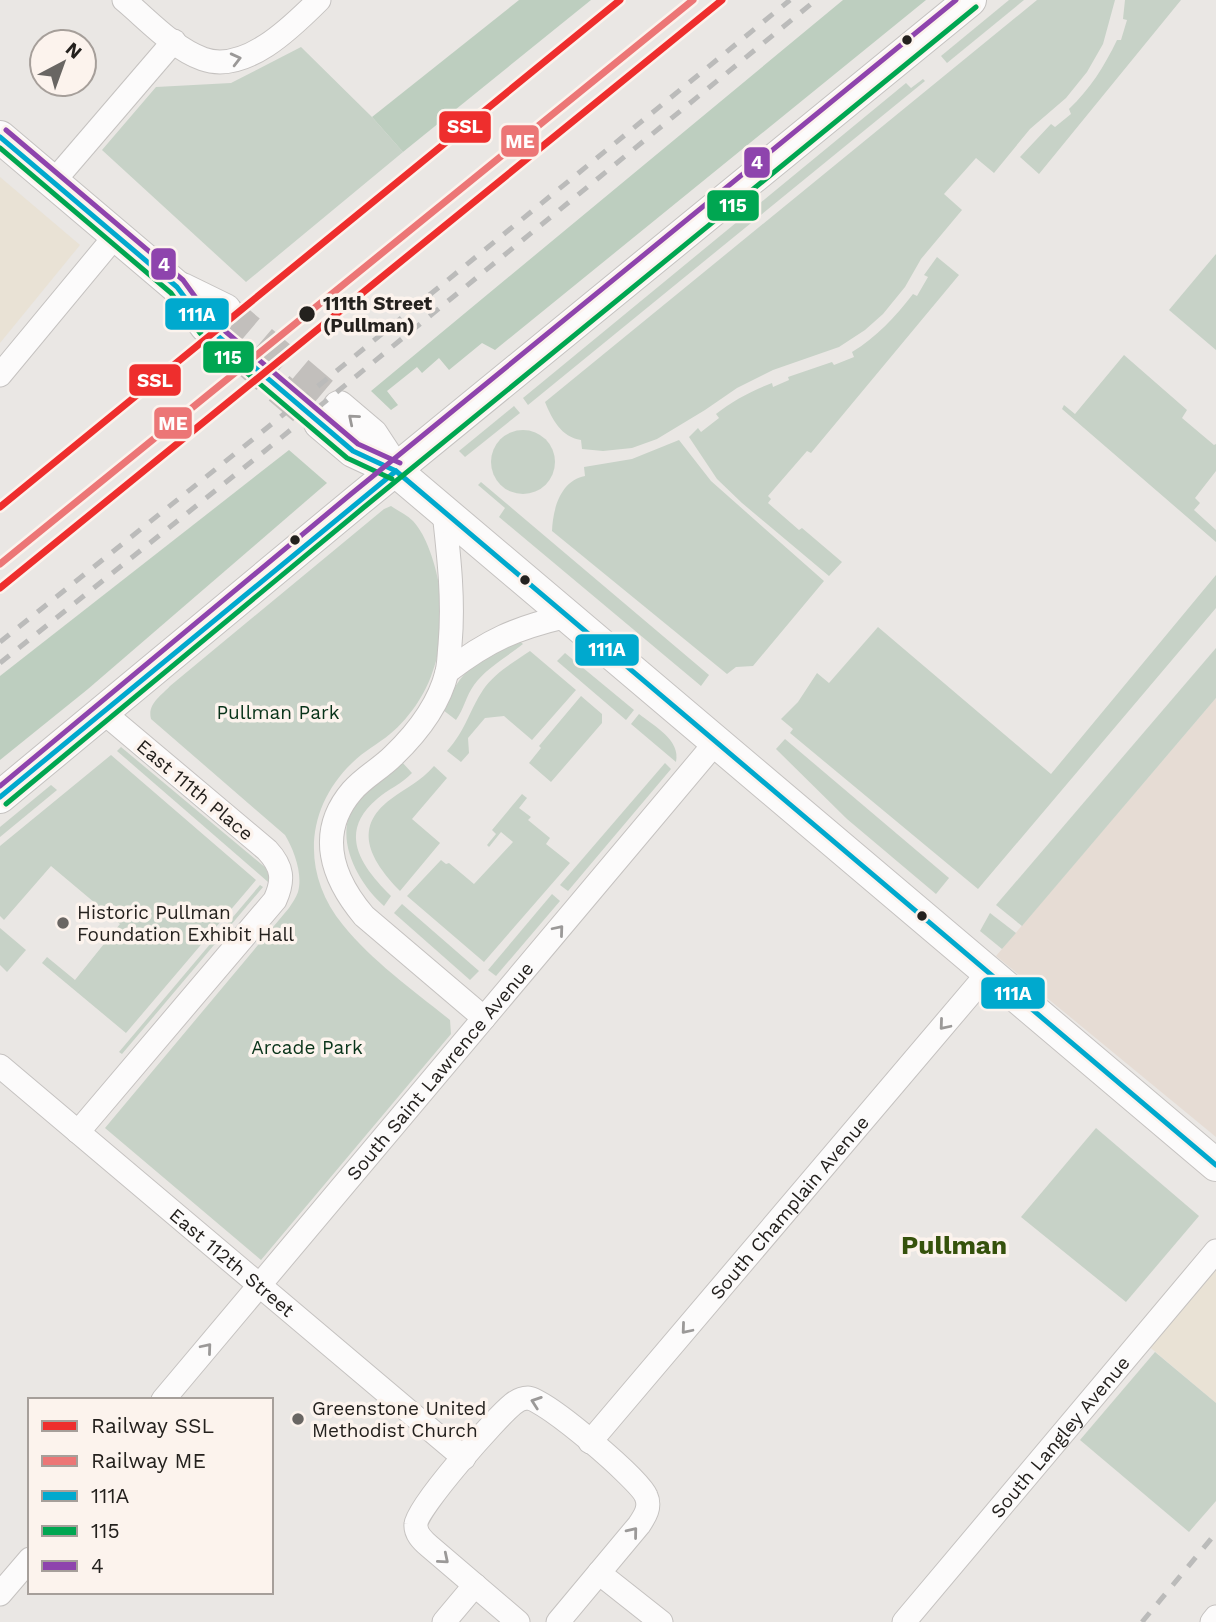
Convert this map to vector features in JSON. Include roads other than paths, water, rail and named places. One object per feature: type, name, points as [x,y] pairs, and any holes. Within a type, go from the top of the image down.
[{"type":"main road","points":[[0,797],[970,0]]},
{"type":"main road","points":[[0,137],[215,318]]},
{"type":"main road","points":[[329,415],[353,451],[396,471],[1216,1166]]},
{"type":"street","points":[[124,0],[174,41],[205,60],[222,62],[243,59],[274,40],[319,0]]},
{"type":"street","points":[[52,182],[174,41]]},
{"type":"street","points":[[0,375],[116,235]]},
{"type":"street","points":[[444,512],[451,573],[451,626],[447,672],[432,708],[414,735],[391,759],[351,792],[332,833],[332,858],[338,878],[349,899],[363,916],[484,1018]]},
{"type":"street","points":[[447,672],[475,650],[508,632],[566,616]]},
{"type":"street","name":"East 111th Place","points":[[78,1132],[275,900],[281,886],[282,873],[277,860],[267,850],[103,712]]},
{"type":"street","name":"South Saint Lawrence Avenue","points":[[165,1398],[716,742]]},
{"type":"street","name":"South Champlain Avenue","points":[[590,1442],[988,973]]},
{"type":"street","name":"East 112th Street","points":[[0,1066],[464,1458]]},
{"type":"street","name":"South Langley Avenue","points":[[904,1622],[1216,1251]]},
{"type":"street","points":[[518,1622],[422,1540],[415,1527],[426,1503],[464,1458],[507,1409],[520,1399],[527,1398],[536,1399],[551,1408],[642,1488],[649,1503],[648,1511],[639,1525],[558,1622]]},
{"type":"street","points":[[0,1594],[28,1561]]},
{"type":"street","points":[[599,1573],[661,1622]]},
{"type":"street","points":[[444,1622],[475,1585]]},
{"type":"street","points":[[1212,1622],[1216,1617]]},
{"type":"tunnel","points":[[225,310],[339,407]]},
{"type":"tunnel","points":[[206,326],[320,423]]},
{"type":"railway","points":[[0,642],[257,436],[790,0]]},
{"type":"railway","points":[[0,663],[266,450],[816,0]]},
{"type":"railway","points":[[1142,1622],[1216,1533]]},
{"type":"rail line","name":"SSL","points":[[0,507],[620,0]]},
{"type":"rail line","name":"ME","points":[[0,564],[693,0]]},
{"type":"rail line","name":"SSL","points":[[0,588],[722,0]]},
{"type":"place","name":"111th Street (Pullman)","points":[[307,314]]},
{"type":"place","name":"Historic Pullman Foundation Exhibit Hall","points":[[63,923]]},
{"type":"place","name":"Greenstone United Methodist Church","points":[[298,1419]]},
{"type":"district","name":"Pullman","points":[[954,1245]]},
{"type":"park label","name":"Pullman Park","points":[[278,712]]},
{"type":"park label","name":"Arcade Park","points":[[307,1047]]}]
